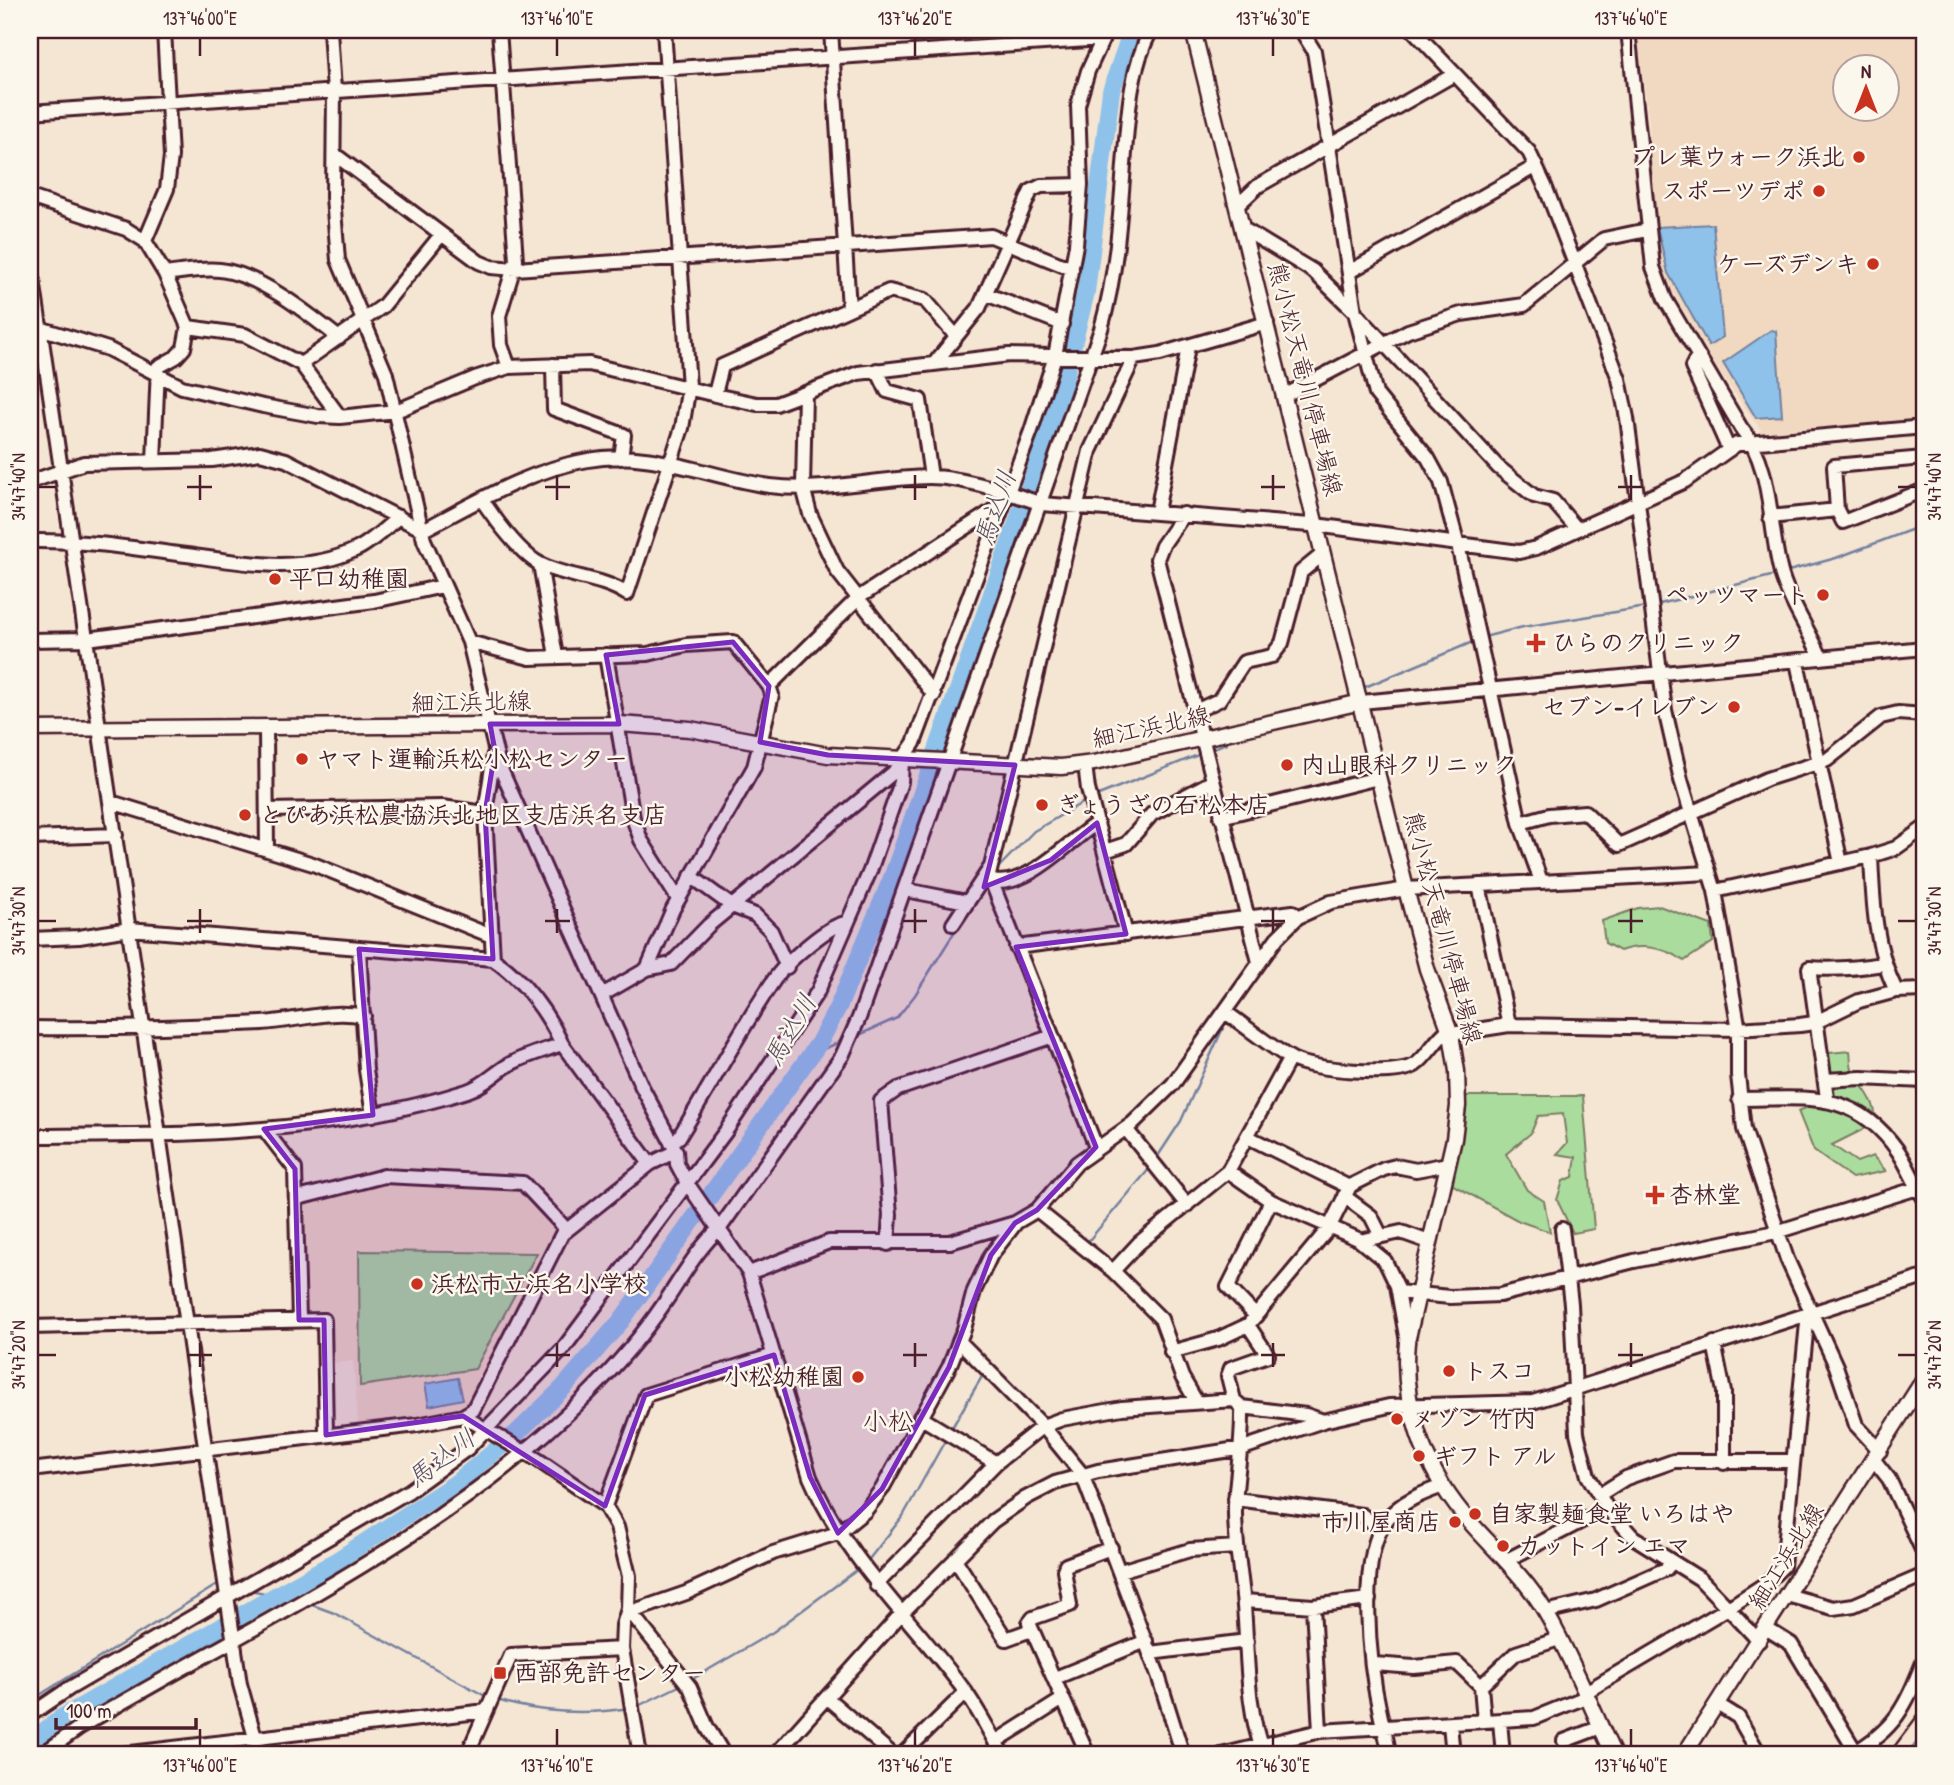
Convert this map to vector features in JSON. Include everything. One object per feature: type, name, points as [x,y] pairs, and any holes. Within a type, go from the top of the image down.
[{"type":"main road","name":"熊小松天竜川停車場線","points":[[1193,30],[1245,230],[1406,889],[1427,969],[1450,1032],[1457,1071],[1458,1106],[1448,1164],[1407,1342],[1405,1375],[1409,1403],[1429,1459],[1443,1486],[1545,1612],[1614,1755]]},
{"type":"main road","name":"細江浜北線","points":[[30,729],[619,724],[690,729],[828,755],[1015,765],[1085,765],[1205,747],[1361,702]]},
{"type":"main road","name":"細江浜北線","points":[[1685,1755],[1924,1379]]},
{"type":"street","points":[[145,241],[167,189],[171,156],[164,30]]},
{"type":"street","points":[[330,30],[334,91],[333,197],[338,260],[386,374],[397,411],[422,530],[443,586],[469,642],[495,751],[602,995],[673,1147],[677,1164],[749,1273],[810,1477],[838,1533],[876,1585],[965,1692],[1003,1755]]},
{"type":"street","points":[[499,30],[515,269],[499,316],[501,345],[509,367]]},
{"type":"street","points":[[482,500],[494,518],[540,564],[614,586],[627,594],[682,428],[689,386],[664,30]]},
{"type":"street","points":[[831,30],[849,308]]},
{"type":"street","points":[[41,1755],[80,1727],[440,1518],[524,1452],[588,1394],[661,1308],[699,1251],[842,1056],[859,1018],[906,890],[1109,301],[1118,242],[1133,74],[1151,30]]},
{"type":"street","points":[[1301,30],[1314,51],[1355,312],[1376,394],[1428,458],[1441,482],[1458,545],[1520,824],[1541,881]]},
{"type":"street","points":[[1413,30],[1529,152],[1619,379],[1672,747],[1714,891],[1737,1029],[1739,1099],[1744,1129],[1776,1232],[1836,1366],[1856,1425],[1877,1455],[1924,1554]]},
{"type":"street","points":[[1628,30],[1653,267],[1665,299],[1741,428],[1753,441],[1763,473],[1782,573],[1821,658]]},
{"type":"street","points":[[30,111],[667,69],[1060,36],[1104,35],[1078,105],[1081,185],[1072,269],[1058,356],[1010,493],[1001,505],[934,695],[906,759],[901,782],[847,923],[818,991],[799,1022],[690,1185],[563,1349],[467,1449],[409,1491],[227,1593],[30,1715]]},
{"type":"street","points":[[1238,205],[1258,187],[1455,74]]},
{"type":"street","points":[[334,154],[441,235],[479,262],[491,267],[515,269],[991,236],[1072,269]]},
{"type":"street","points":[[1349,272],[1536,166]]},
{"type":"street","points":[[934,364],[979,308],[1035,187],[1081,185]]},
{"type":"street","points":[[30,197],[126,229],[145,241],[165,274],[188,327],[184,348],[176,357],[158,367],[154,461]]},
{"type":"street","points":[[1245,230],[1312,271],[1355,312],[1498,467],[1534,496],[1553,501],[1577,529]]},
{"type":"street","points":[[1284,396],[1408,331],[1461,314],[1524,305],[1604,239],[1647,230]]},
{"type":"street","points":[[301,365],[364,322],[397,290],[441,235]]},
{"type":"street","points":[[30,259],[36,326],[62,471],[117,835],[143,1030],[240,1684],[260,1755]]},
{"type":"street","points":[[165,274],[221,270],[239,275],[289,300],[338,338]]},
{"type":"street","points":[[715,394],[722,366],[889,291],[925,300],[955,335]]},
{"type":"street","points":[[985,294],[1062,324]]},
{"type":"street","points":[[36,326],[108,349],[182,387],[318,416],[340,417],[397,411],[475,378],[509,367],[589,364],[757,404],[776,404],[838,379],[877,370],[1009,355],[1134,358],[1188,347],[1267,323]]},
{"type":"street","points":[[188,327],[245,335],[301,365],[340,417]]},
{"type":"street","points":[[1157,512],[1188,347]]},
{"type":"street","points":[[1698,355],[1692,367],[1729,450]]},
{"type":"street","points":[[953,924],[967,902],[991,875],[1090,451],[1134,358]]},
{"type":"street","points":[[553,365],[554,410],[624,435],[621,458]]},
{"type":"street","points":[[877,370],[887,391],[920,400],[931,477]]},
{"type":"street","points":[[805,393],[803,488],[825,549],[858,598],[934,695]]},
{"type":"street","points":[[422,530],[482,500],[557,468],[589,459],[621,458],[670,464],[770,486],[803,488],[931,477],[1010,493],[1040,503],[1077,508],[1318,526],[1519,551],[1536,548],[1685,481],[1729,450],[1753,441],[1924,427]]},
{"type":"street","points":[[30,482],[84,463],[212,460],[260,453],[286,460],[422,530]]},
{"type":"street","points":[[1924,458],[1835,466],[1837,510],[1846,523],[1924,490]]},
{"type":"street","points":[[769,686],[858,598],[1001,505]]},
{"type":"street","points":[[1770,517],[1837,510]]},
{"type":"street","points":[[1184,514],[1162,546],[1157,559],[1259,962]]},
{"type":"street","points":[[30,541],[72,540],[258,565],[292,565],[329,559],[358,549],[399,517]]},
{"type":"street","points":[[1196,711],[1219,700],[1244,662],[1272,656],[1282,643],[1301,572],[1324,554]]},
{"type":"street","points":[[540,564],[556,656]]},
{"type":"street","points":[[30,640],[87,639],[374,601],[443,586]]},
{"type":"street","points":[[469,642],[530,659],[648,654],[686,645],[733,642],[769,686],[772,695],[754,767],[678,899],[647,970]]},
{"type":"street","points":[[1361,702],[1924,649]]},
{"type":"street","points":[[606,655],[633,818],[641,840],[678,899]]},
{"type":"street","points":[[1797,662],[1841,863]]},
{"type":"street","points":[[1520,824],[1549,815],[1585,812],[1619,845],[1767,779],[1821,762],[1881,716],[1898,713],[1924,715]]},
{"type":"street","points":[[266,727],[267,850]]},
{"type":"street","points":[[495,751],[485,813],[489,935],[493,959],[531,995],[553,1025],[562,1044],[650,1164]]},
{"type":"street","points":[[602,995],[647,970],[671,964],[732,906],[894,772],[906,759]]},
{"type":"street","points":[[1085,765],[1126,934]]},
{"type":"street","points":[[1221,817],[1378,778]]},
{"type":"street","points":[[1105,851],[1126,844],[1152,814],[1213,780]]},
{"type":"street","points":[[111,802],[313,864],[489,935]]},
{"type":"street","points":[[267,810],[442,807],[485,813]]},
{"type":"street","points":[[991,875],[1009,881],[1051,860],[1097,822]]},
{"type":"street","points":[[1714,891],[1871,856],[1896,848],[1924,828]]},
{"type":"street","points":[[30,838],[117,835]]},
{"type":"street","points":[[1871,856],[1875,927],[1883,964],[1896,991]]},
{"type":"street","points":[[749,1273],[829,1242],[950,1242],[1015,1223],[1037,1210],[1077,1163],[1096,1147],[1126,1129],[1173,1084],[1259,962],[1298,917],[1331,902],[1357,895],[1406,889],[1709,873]]},
{"type":"street","points":[[991,875],[1050,1037],[1096,1147]]},
{"type":"street","points":[[691,876],[732,906],[755,915],[771,931],[787,967]]},
{"type":"street","points":[[1479,884],[1509,1025]]},
{"type":"street","points":[[906,890],[967,902]]},
{"type":"street","points":[[1016,947],[1293,912],[1298,917]]},
{"type":"street","points":[[30,1470],[326,1435],[463,1416],[473,1410],[562,1234],[673,1147],[778,974],[818,937],[839,923],[847,923]]},
{"type":"street","points":[[30,939],[79,937],[129,929],[493,959]]},
{"type":"street","points":[[359,949],[366,1070],[373,1115]]},
{"type":"street","points":[[1827,1098],[1809,968],[1836,970],[1845,966],[1883,964]]},
{"type":"street","points":[[1225,1012],[1290,1058],[1322,1065],[1394,1071],[1414,1065],[1434,1040],[1450,1032],[1509,1025],[1737,1029],[1816,1022],[1859,1001],[1896,991],[1924,990]]},
{"type":"street","points":[[30,1028],[143,1030],[291,1021],[320,1014],[364,1016]]},
{"type":"street","points":[[888,1244],[890,1215],[881,1101],[898,1089],[1050,1037]]},
{"type":"street","points":[[30,1136],[159,1135],[264,1129],[373,1115],[470,1090],[499,1075],[514,1061],[562,1044]]},
{"type":"street","points":[[1113,1271],[1139,1243],[1228,1171],[1290,1058]]},
{"type":"street","points":[[1825,1080],[1861,1078],[1924,1081]]},
{"type":"street","points":[[1398,1292],[1450,1297],[1500,1295],[1568,1277],[1776,1232],[1921,1193],[1896,1148],[1859,1112],[1827,1098],[1739,1099]]},
{"type":"street","points":[[264,1129],[295,1169],[298,1198],[299,1320]]},
{"type":"street","points":[[1126,1129],[1187,1205]]},
{"type":"street","points":[[1248,1137],[1347,1191],[1371,1216],[1381,1236]]},
{"type":"street","points":[[1171,1352],[1218,1339],[1252,1321],[1328,1228],[1347,1191],[1384,1169],[1396,1166],[1416,1170],[1448,1164]]},
{"type":"street","points":[[1228,1171],[1271,1201],[1360,1241],[1385,1261],[1395,1279],[1407,1342]]},
{"type":"street","points":[[298,1198],[384,1176],[523,1183],[567,1230]]},
{"type":"street","points":[[1262,1750],[1251,1710],[1244,1601],[1237,1547],[1235,1499],[1243,1448],[1238,1404],[1228,1371],[1268,1355],[1252,1321],[1228,1287],[1271,1201]]},
{"type":"street","points":[[1037,1210],[1113,1271],[1161,1319],[1171,1352],[1196,1401]]},
{"type":"street","points":[[630,1611],[686,1593],[774,1553],[838,1533],[865,1511],[882,1489],[949,1367],[960,1341],[974,1291],[991,1255],[1015,1223]]},
{"type":"street","points":[[1562,1229],[1581,1456],[1599,1495],[1633,1538],[1700,1580],[1728,1608],[1763,1635],[1791,1644],[1853,1754],[1890,1726],[1906,1705],[1924,1660]]},
{"type":"street","points":[[1360,1241],[1401,1232],[1429,1242]]},
{"type":"street","points":[[775,1755],[902,1613],[993,1521],[1018,1503],[1055,1483],[1082,1474],[1243,1448],[1323,1421],[1409,1403],[1527,1403],[1924,1277]]},
{"type":"street","points":[[1221,1755],[1262,1750],[1320,1731],[1534,1718],[1585,1695],[1765,1584],[1783,1566],[1810,1313]]},
{"type":"street","points":[[30,1328],[324,1320],[326,1435]]},
{"type":"street","points":[[960,1341],[1043,1426],[1082,1474],[1148,1647],[1183,1755]]},
{"type":"street","points":[[1714,1343],[1724,1392],[1724,1462]]},
{"type":"street","points":[[605,1506],[646,1395],[774,1355]]},
{"type":"street","points":[[876,1585],[996,1463],[1043,1426],[1062,1419],[1122,1408],[1196,1401],[1238,1404],[1306,1415],[1323,1421]]},
{"type":"street","points":[[463,1416],[524,1452],[605,1506],[621,1536],[627,1561],[630,1611],[623,1625],[622,1649],[640,1755]]},
{"type":"street","points":[[920,1417],[996,1463]]},
{"type":"street","points":[[1599,1495],[1626,1478],[1666,1463],[1793,1461]]},
{"type":"street","points":[[1389,1755],[1386,1729],[1380,1715],[1374,1664],[1368,1570],[1380,1529],[1405,1503],[1443,1486]]},
{"type":"street","points":[[1235,1499],[1362,1516],[1380,1529]]},
{"type":"street","points":[[1505,1561],[1608,1508]]},
{"type":"street","points":[[1120,1571],[1190,1550],[1237,1547]]},
{"type":"street","points":[[1088,1755],[1029,1623],[1032,1618],[1070,1605],[1064,1567],[1111,1548]]},
{"type":"street","points":[[955,1559],[1006,1639],[1031,1630]]},
{"type":"street","points":[[1545,1612],[1596,1600],[1666,1569],[1672,1562]]},
{"type":"street","points":[[1787,1595],[1833,1608],[1854,1605],[1924,1576]]},
{"type":"street","points":[[1244,1601],[1313,1606],[1369,1599]]},
{"type":"street","points":[[1313,1606],[1320,1731]]},
{"type":"street","points":[[630,1611],[687,1682],[707,1727],[724,1755]]},
{"type":"street","points":[[1481,1686],[1516,1653],[1559,1639]]},
{"type":"street","points":[[1055,1678],[1148,1647],[1247,1641]]},
{"type":"street","points":[[467,1755],[511,1655],[622,1649]]},
{"type":"street","points":[[1374,1664],[1414,1667],[1457,1662],[1481,1686],[1484,1721]]},
{"type":"street","points":[[902,1755],[965,1692]]},
{"type":"street","points":[[827,1698],[893,1755]]},
{"type":"street","points":[[995,1742],[1063,1699]]},
{"type":"street","points":[[118,1755],[175,1751],[490,1703]]},
{"type":"street","points":[[1717,1704],[1738,1717],[1759,1755]]},
{"type":"street","points":[[1500,1721],[1503,1755]]},
{"type":"street","points":[[1450,1724],[1454,1755]]},
{"type":"street","points":[[1564,1741],[1601,1727]]},
{"type":"highlighted area","points":[[733,642],[769,686],[760,742],[828,755],[1015,765],[984,887],[1051,860],[1097,823],[1126,934],[1016,947],[1096,1147],[1037,1210],[1015,1223],[991,1255],[949,1367],[882,1489],[838,1533],[810,1477],[774,1355],[645,1395],[605,1506],[463,1416],[326,1435],[324,1320],[299,1320],[295,1169],[264,1129],[373,1115],[359,949],[493,959],[485,813],[495,751],[490,724],[619,724],[606,655]]},
{"type":"shaded area","points":[[1637,30],[1924,30],[1924,418],[1762,432],[1720,373],[1667,283],[1656,243],[1649,121]]},
{"type":"shaded area","name":"浜松市立浜名小学校","points":[[384,1181],[524,1190],[558,1228],[469,1406],[459,1410],[358,1424],[353,1361],[331,1364],[331,1324],[303,1322],[303,1204]]},
{"type":"green space","points":[[1659,906],[1711,925],[1713,942],[1684,961],[1654,948],[1637,947],[1620,951],[1605,943],[1602,921],[1638,908]]},
{"type":"green space","points":[[1850,1051],[1855,1075],[1872,1101],[1874,1124],[1832,1145],[1857,1162],[1873,1156],[1886,1171],[1852,1178],[1814,1151],[1798,1111],[1830,1099],[1824,1060],[1829,1053]]},
{"type":"green space","points":[[1462,1096],[1583,1096],[1594,1229],[1573,1233],[1557,1200],[1563,1181],[1573,1177],[1576,1157],[1557,1154],[1567,1143],[1563,1114],[1538,1116],[1531,1133],[1506,1154],[1527,1190],[1544,1201],[1550,1232],[1519,1221],[1453,1185]]},
{"type":"green space","points":[[359,1251],[537,1253],[475,1369],[360,1386]]},
{"type":"water","points":[[1713,224],[1723,337],[1709,346],[1668,273],[1657,227]]},
{"type":"water","points":[[1771,330],[1776,331],[1782,416],[1756,418],[1723,363]]},
{"type":"water","points":[[458,1378],[463,1399],[429,1406],[425,1384]]},
{"type":"waterway","name":"馬込川","points":[[30,1742],[61,1718],[333,1563],[456,1483],[517,1433],[564,1387],[621,1321],[819,1043],[839,1005],[892,878],[1056,412],[1086,292],[1111,91],[1132,30]]},
{"type":"waterway","points":[[1785,572],[1836,558],[1924,525]]},
{"type":"waterway","points":[[1656,605],[1779,574]]},
{"type":"waterway","points":[[1484,637],[1523,627],[1646,607]]},
{"type":"waterway","points":[[1365,687],[1475,641]]},
{"type":"waterway","points":[[1209,750],[1226,743]]},
{"type":"waterway","points":[[1096,796],[1203,753]]},
{"type":"waterway","points":[[996,870],[1034,831],[1087,800]]},
{"type":"waterway","points":[[859,1035],[897,1018],[915,995],[957,928]]},
{"type":"waterway","points":[[1156,1159],[1181,1121],[1227,1019]]},
{"type":"waterway","points":[[812,1054],[840,1042]]},
{"type":"waterway","points":[[1085,1245],[1150,1168]]},
{"type":"waterway","points":[[950,1431],[984,1373]]},
{"type":"waterway","points":[[866,1563],[903,1516],[947,1437]]},
{"type":"waterway","points":[[689,1681],[773,1632],[861,1567]]},
{"type":"waterway","points":[[30,1701],[215,1586],[223,1587]]},
{"type":"waterway","name":"馬込川","points":[[250,1590],[298,1600]]},
{"type":"waterway","points":[[307,1603],[334,1613],[487,1697]]},
{"type":"waterway","points":[[636,1707],[683,1684]]},
{"type":"waterway","points":[[497,1700],[529,1708],[563,1712],[629,1708]]},
{"type":"waterway","points":[[1907,1755],[1924,1733]]},
{"type":"railway","points":[[1888,1755],[1924,1707]]},
{"type":"place","name":"プレ葉ウォーク浜北","points":[[1859,157]]},
{"type":"place","name":"スポーツデポ","points":[[1819,191]]},
{"type":"place","name":"ケーズデンキ","points":[[1873,264]]},
{"type":"place","name":"平口幼稚園","points":[[275,579]]},
{"type":"place","name":"ペッツマート","points":[[1823,595]]},
{"type":"place","name":"ひらのクリニック","points":[[1536,643]]},
{"type":"place","name":"セブン-イレブン","points":[[1734,707]]},
{"type":"place","name":"ヤマト運輸浜松小松センター","points":[[302,759]]},
{"type":"place","name":"内山眼科クリニック","points":[[1287,765]]},
{"type":"place","name":"ぎょうざの石松本店","points":[[1042,805]]},
{"type":"place","name":"とぴあ浜松農協浜北地区支店浜名支店","points":[[245,815]]},
{"type":"place","name":"杏林堂","points":[[1655,1195]]},
{"type":"place","name":"浜松市立浜名小学校","points":[[417,1284]]},
{"type":"place","name":"トスコ","points":[[1449,1371]]},
{"type":"place","name":"小松幼稚園","points":[[858,1377]]},
{"type":"place","name":"メゾン 竹内","points":[[1397,1419]]},
{"type":"place","name":"ギフト アル","points":[[1419,1456]]},
{"type":"place","name":"自家製麺食堂 いろはや","points":[[1475,1514]]},
{"type":"place","name":"市川屋商店","points":[[1455,1522]]},
{"type":"place","name":"カットイン エマ","points":[[1503,1546]]},
{"type":"place","name":"西部免許センター","points":[[500,1673]]},
{"type":"district","name":"小松","points":[[888,1421]]}]
